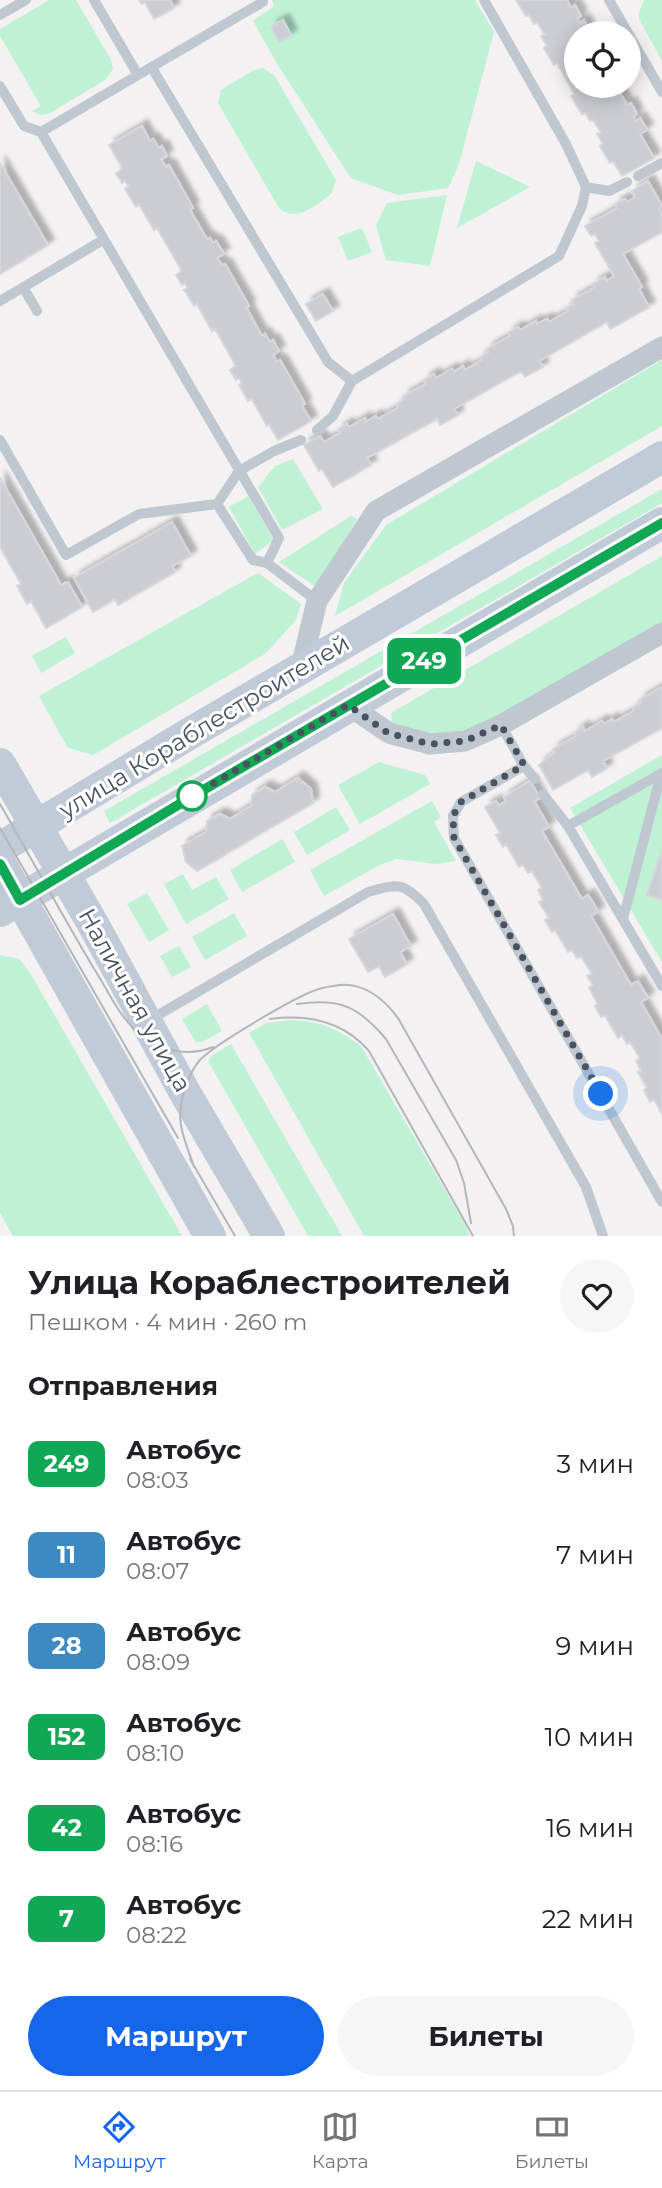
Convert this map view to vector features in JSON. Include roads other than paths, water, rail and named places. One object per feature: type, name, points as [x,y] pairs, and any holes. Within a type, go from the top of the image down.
[{"type":"main road","name":"улица Кораблестроителей","points":[[0,848],[301,667],[662,457]]},
{"type":"main road","points":[[10,905],[662,523]]},
{"type":"main road","name":"Наличная улица","points":[[0,764],[269,1236]]},
{"type":"main road","name":"Наличная улица","points":[[0,863],[10,905],[210,1236]]},
{"type":"street","points":[[301,667],[317,601],[376,510],[662,346]]},
{"type":"street","points":[[348,705],[388,733],[430,744],[465,741],[501,725],[662,633]]},
{"type":"lane","points":[[0,15],[26,0]]},
{"type":"lane","points":[[94,0],[138,75]]},
{"type":"lane","points":[[41,132],[263,2],[262,0]]},
{"type":"lane","points":[[317,430],[333,416],[352,381],[559,256],[582,206],[586,187],[566,144],[484,0]]},
{"type":"lane","points":[[609,0],[662,92]]},
{"type":"lane","points":[[152,68],[328,362],[352,381]]},
{"type":"lane","points":[[0,86],[24,126],[41,132],[279,538],[267,563]]},
{"type":"lane","points":[[638,176],[662,163]]},
{"type":"lane","points":[[582,206],[627,182]]},
{"type":"lane","points":[[586,187],[609,191]]},
{"type":"lane","points":[[0,301],[103,240]]},
{"type":"lane","points":[[23,287],[37,311]]},
{"type":"lane","points":[[0,440],[66,555],[139,514],[217,503],[239,471],[274,451],[301,440]]},
{"type":"lane","points":[[217,503],[253,560],[267,563],[317,601]]},
{"type":"lane","points":[[501,725],[535,779]]},
{"type":"lane","points":[[524,765],[461,802],[453,816],[454,838],[662,1202]]},
{"type":"lane","points":[[568,826],[661,773]]},
{"type":"lane","points":[[623,919],[661,773]]},
{"type":"lane","points":[[543,794],[568,826],[662,986]]},
{"type":"lane","points":[[147,1022],[368,892],[390,886],[409,888],[424,904],[586,1187],[603,1236]]},
{"type":"tram line","points":[[0,804],[81,947],[128,1022],[151,1042],[171,1050],[192,1052],[213,1047]]},
{"type":"tram line","points":[[0,828],[178,1138]]},
{"type":"tram line","points":[[194,1167],[184,1138],[180,1110],[186,1086],[199,1061],[238,1033],[308,993],[321,988],[349,985],[373,994],[398,1018],[506,1209],[514,1236]]},
{"type":"tram line","points":[[297,1004],[325,1002],[347,1007],[366,1019],[386,1039],[456,1160],[464,1183],[471,1223]]},
{"type":"tram line","points":[[270,1019],[298,1018],[324,1022],[348,1033],[369,1051],[473,1236]]},
{"type":"tram line","points":[[190,1159],[235,1236]]}]
